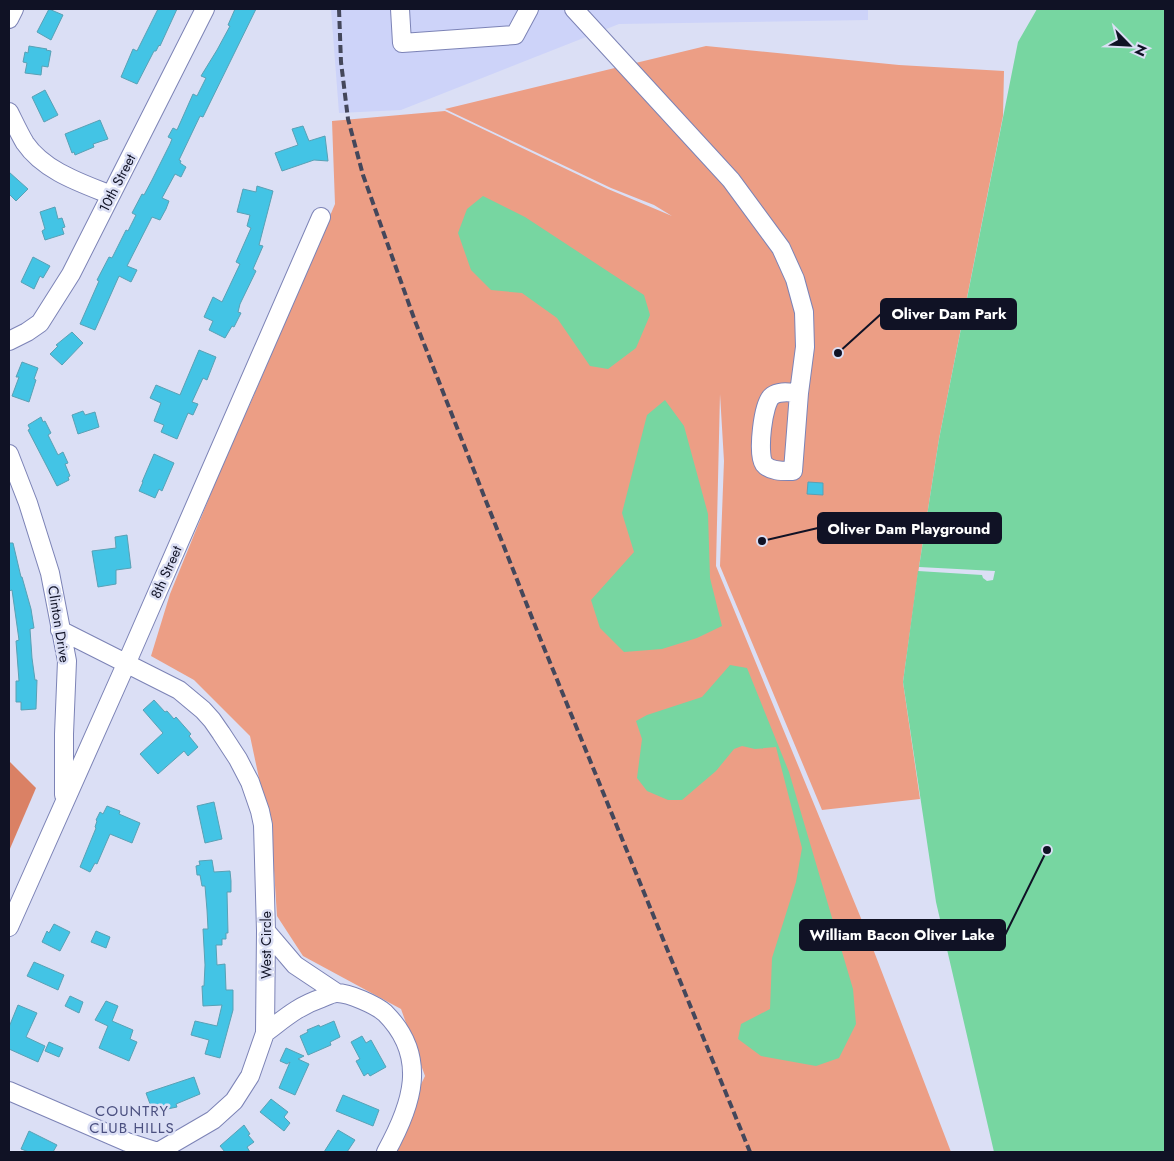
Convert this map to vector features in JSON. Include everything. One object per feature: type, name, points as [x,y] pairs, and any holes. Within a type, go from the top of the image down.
[{"type":"street","points":[[9,19],[14,9]]},
{"type":"street","name":"10th Street","points":[[9,341],[40,323],[71,274],[205,9]]},
{"type":"street","points":[[400,9],[402,44],[515,35],[529,9]]},
{"type":"street","points":[[574,9],[730,180],[781,248],[795,279],[804,312],[805,347],[799,393]]},
{"type":"street","points":[[9,112],[26,144],[36,155],[73,179],[111,195]]},
{"type":"street","name":"8th Street","points":[[9,928],[321,217]]},
{"type":"street","name":"Clinton Drive","points":[[9,454],[28,503],[50,573],[66,661],[64,801]]},
{"type":"street","name":"West Circle","points":[[9,1091],[127,1142],[158,1152],[213,1120],[234,1100],[250,1076],[265,1033],[266,931],[263,825],[250,782],[238,759],[212,720],[193,700],[179,690],[127,662],[60,630]]},
{"type":"street","points":[[266,931],[295,965],[337,993],[365,1000],[379,1007],[398,1029],[411,1054],[413,1068],[410,1096],[400,1124],[386,1152]]},
{"type":"street","points":[[265,1033],[305,1003],[337,993]]},
{"type":"shaded area","points":[[331,9],[868,9],[868,20],[619,24],[401,110],[339,113]]},
{"type":"shaded area","points":[[1037,9],[1165,9],[1165,1152],[994,1152],[936,902],[903,682],[918,571],[982,575],[987,581],[993,580],[995,571],[919,567],[939,439],[1018,42]]},
{"type":"shaded area","points":[[706,46],[899,65],[1004,71],[1003,116],[939,439],[903,682],[920,799],[822,810],[720,566],[724,461],[720,394],[716,566],[865,928],[951,1152],[388,1152],[425,1076],[401,1009],[303,956],[277,916],[272,839],[250,736],[194,680],[151,656],[170,594],[231,444],[251,402],[335,204],[332,121],[445,111],[608,189],[672,216],[654,205],[611,188],[445,109]]},
{"type":"shaded area","points":[[483,196],[525,217],[644,295],[650,315],[636,348],[608,369],[590,366],[557,318],[522,293],[491,290],[471,270],[458,233],[467,209]]},
{"type":"shaded area","points":[[665,400],[684,426],[708,514],[710,578],[722,626],[697,638],[662,649],[624,652],[600,628],[591,600],[634,552],[622,513],[647,415]]},
{"type":"shaded area","points":[[730,665],[747,668],[789,772],[853,989],[856,1024],[839,1058],[816,1066],[761,1056],[738,1039],[741,1024],[770,1009],[772,958],[796,882],[802,848],[776,747],[755,749],[742,746],[734,749],[716,771],[682,800],[668,800],[647,791],[637,778],[642,739],[636,721],[647,715],[702,697]]},
{"type":"shaded area","points":[[9,761],[36,788],[9,851]]},
{"type":"building","points":[[49,9],[63,15],[51,40],[37,32]]},
{"type":"building","points":[[158,9],[177,9],[160,46],[154,51],[137,84],[121,77],[133,49],[137,51]]},
{"type":"building","points":[[235,9],[256,9],[203,117],[200,116],[179,160],[186,167],[181,177],[175,174],[162,198],[169,201],[166,209],[160,220],[152,217],[127,266],[137,270],[131,282],[119,276],[95,330],[80,324],[99,281],[97,280],[109,257],[112,258],[126,230],[128,231],[136,215],[132,213],[142,194],[144,195],[170,144],[172,139],[168,137],[173,128],[177,130],[193,94],[197,96],[206,78],[201,76],[230,26],[228,25]]},
{"type":"building","points":[[29,46],[51,51],[48,67],[42,66],[41,75],[25,73],[27,63],[23,62],[25,52],[28,53]]},
{"type":"building","points":[[45,90],[58,115],[44,122],[32,97]]},
{"type":"building","points":[[100,120],[108,139],[93,144],[94,147],[75,155],[74,152],[72,153],[65,134]]},
{"type":"building","points":[[303,126],[309,141],[325,136],[328,161],[314,160],[282,171],[275,153],[298,145],[292,129]]},
{"type":"building","points":[[9,172],[28,189],[16,201],[9,194]]},
{"type":"building","points":[[257,186],[273,191],[259,245],[263,246],[253,269],[256,271],[240,304],[238,312],[241,313],[234,327],[232,326],[225,338],[209,330],[213,321],[204,317],[213,297],[222,302],[240,264],[236,262],[251,228],[247,226],[250,215],[237,212],[243,189],[256,192]]},
{"type":"building","points":[[55,207],[58,219],[62,218],[65,227],[62,228],[64,234],[45,240],[42,231],[45,229],[40,212]]},
{"type":"building","points":[[33,257],[50,266],[43,278],[40,276],[34,289],[21,282]]},
{"type":"building","points":[[72,332],[83,343],[62,365],[50,354],[58,346],[56,345]]},
{"type":"building","points":[[199,350],[216,357],[207,380],[203,378],[192,402],[198,404],[193,415],[188,413],[177,439],[161,432],[164,425],[154,421],[161,403],[150,398],[156,385],[180,395]]},
{"type":"building","points":[[22,362],[38,368],[29,402],[12,396],[19,377],[16,377]]},
{"type":"building","points":[[83,411],[85,415],[95,412],[99,427],[78,434],[72,415]]},
{"type":"building","points":[[41,417],[51,433],[48,435],[58,455],[63,452],[68,463],[65,464],[70,476],[68,477],[69,480],[57,486],[28,430],[30,429],[28,425]]},
{"type":"building","points":[[154,454],[174,463],[162,491],[159,489],[155,498],[139,491]]},
{"type":"building","points":[[808,482],[823,483],[823,495],[807,494]]},
{"type":"building","points":[[127,535],[131,568],[116,570],[116,584],[98,587],[92,551],[116,548],[115,537]]},
{"type":"building","points":[[9,543],[13,543],[31,609],[34,628],[30,629],[32,658],[35,680],[37,680],[36,709],[21,710],[21,702],[16,702],[16,681],[19,681],[16,641],[19,640],[12,590],[9,591]]},
{"type":"building","points":[[154,700],[174,719],[176,717],[191,734],[189,736],[198,747],[188,756],[184,751],[158,774],[140,754],[163,733],[143,710]]},
{"type":"building","points":[[214,802],[222,839],[205,843],[197,806]]},
{"type":"building","points":[[107,806],[120,811],[119,814],[140,823],[132,843],[110,834],[97,864],[95,863],[90,872],[80,867],[96,828],[96,820],[100,812],[103,814]]},
{"type":"building","points":[[212,860],[214,872],[230,871],[231,881],[231,892],[227,892],[228,933],[226,933],[226,939],[222,939],[222,945],[216,945],[217,965],[225,964],[226,990],[233,990],[233,1010],[220,1058],[205,1054],[209,1040],[191,1035],[195,1021],[217,1026],[222,1005],[203,1006],[202,986],[204,986],[205,965],[203,929],[208,929],[205,886],[202,886],[200,875],[197,875],[196,866],[200,865],[199,861]]},
{"type":"building","points":[[54,924],[70,932],[60,951],[42,942],[47,931],[49,933]]},
{"type":"building","points":[[96,931],[110,937],[106,948],[91,942]]},
{"type":"building","points":[[34,962],[64,975],[58,990],[27,976]]},
{"type":"building","points":[[70,996],[83,1002],[79,1013],[65,1006]]},
{"type":"building","points":[[106,1001],[118,1006],[112,1021],[133,1030],[130,1039],[137,1042],[129,1061],[99,1048],[108,1026],[95,1020]]},
{"type":"building","points":[[18,1005],[37,1013],[26,1037],[45,1046],[38,1062],[9,1049],[9,1027]]},
{"type":"building","points":[[334,1021],[340,1037],[330,1042],[331,1045],[308,1055],[300,1036],[308,1032],[307,1030]]},
{"type":"building","points":[[362,1036],[366,1043],[371,1040],[386,1067],[370,1076],[368,1073],[364,1076],[356,1061],[360,1059],[351,1042]]},
{"type":"building","points":[[49,1042],[63,1048],[59,1057],[45,1051]]},
{"type":"building","points":[[286,1048],[304,1056],[298,1059],[309,1064],[295,1095],[279,1088],[290,1062],[287,1064],[280,1061]]},
{"type":"building","points":[[194,1077],[200,1094],[176,1104],[177,1107],[153,1112],[146,1093]]},
{"type":"building","points":[[343,1095],[379,1110],[373,1126],[336,1111]]},
{"type":"building","points":[[271,1099],[288,1112],[284,1117],[290,1123],[284,1131],[260,1112]]},
{"type":"building","points":[[244,1125],[250,1134],[248,1135],[254,1142],[247,1147],[250,1152],[225,1152],[220,1146]]},
{"type":"building","points":[[338,1130],[355,1140],[347,1152],[324,1152]]},
{"type":"building","points":[[29,1131],[57,1145],[53,1152],[29,1152],[21,1149]]},
{"type":"railway","points":[[339,9],[341,62],[348,119],[363,175],[415,321],[540,638],[750,1152]]},
{"type":"place","name":"Oliver Dam Park","points":[[838,353]]},
{"type":"place","name":"Oliver Dam Playground","points":[[762,541]]},
{"type":"place","name":"William Bacon Oliver Lake","points":[[1047,850]]},
{"type":"district","name":"COUNTRY CLUB HILLS","points":[[132,1120]]}]
